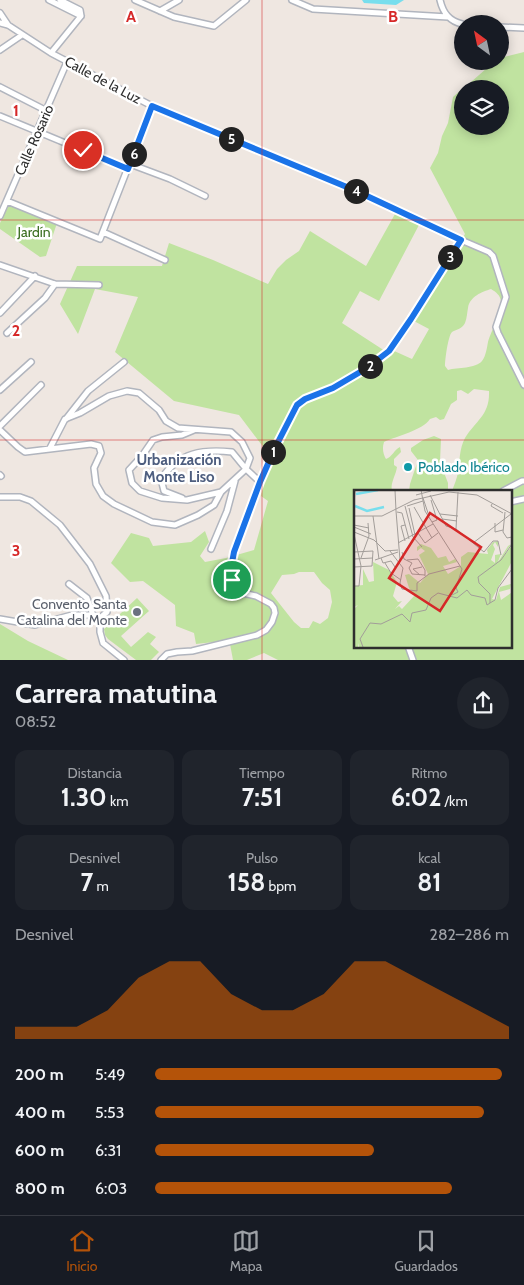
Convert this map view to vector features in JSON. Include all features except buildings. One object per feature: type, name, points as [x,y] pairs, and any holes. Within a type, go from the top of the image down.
[{"type":"street","points":[[49,0],[81,16]]},
{"type":"street","points":[[51,53],[81,16],[80,10],[60,0]]},
{"type":"street","points":[[135,0],[174,17],[214,26],[246,0]]},
{"type":"street","points":[[160,11],[179,0]]},
{"type":"street","points":[[292,0],[313,9],[448,17]]},
{"type":"street","points":[[440,0],[444,12],[454,21]]},
{"type":"street","points":[[0,12],[8,25]]},
{"type":"street","name":"Calle de la Luz","points":[[0,23],[8,25],[67,62],[152,106],[354,190],[489,252],[493,256],[506,297],[496,327],[524,385]]},
{"type":"street","points":[[509,27],[524,28]]},
{"type":"street","points":[[0,50],[22,35]]},
{"type":"street","name":"Calle Rosario","points":[[0,216],[67,62]]},
{"type":"street","points":[[0,87],[47,111]]},
{"type":"street","points":[[7,201],[100,239],[152,106]]},
{"type":"street","points":[[0,116],[129,166],[170,179],[205,196]]},
{"type":"street","points":[[103,232],[165,260]]},
{"type":"street","points":[[161,660],[167,654],[192,651],[257,635],[266,630],[272,622],[275,613],[271,604],[256,596],[243,593],[237,588],[232,580],[231,568],[234,552],[275,448],[297,405],[305,399],[333,388],[367,368],[389,351],[461,240]]},
{"type":"street","points":[[0,264],[55,284],[99,285]]},
{"type":"street","points":[[0,313],[35,276]]},
{"type":"street","points":[[7,332],[45,298],[55,284]]},
{"type":"street","points":[[0,390],[30,362]]},
{"type":"street","points":[[50,448],[65,419],[88,391],[124,362]]},
{"type":"street","points":[[0,426],[40,385]]},
{"type":"street","points":[[0,430],[25,452],[91,444],[99,446],[101,453],[94,468],[96,484],[103,496],[114,504],[152,522],[174,525],[198,515],[214,505],[221,492],[246,469],[250,458],[242,442],[231,432],[178,428],[166,421],[159,410],[139,393],[127,391],[109,396],[80,413],[65,419]]},
{"type":"street","points":[[197,428],[182,435],[153,440],[129,470],[132,482],[140,491],[162,498],[187,500],[221,492]]},
{"type":"street","points":[[187,500],[164,491],[161,479],[167,469],[183,457],[213,450],[232,452],[260,482]]},
{"type":"street","points":[[211,549],[227,511],[235,479]]},
{"type":"street","points":[[505,490],[523,482]]},
{"type":"street","points":[[0,497],[20,497],[31,502],[60,525],[90,564],[106,596],[106,612],[100,618],[102,644],[124,660]]},
{"type":"street","points":[[69,584],[87,598],[92,615]]},
{"type":"street","points":[[0,619],[35,625],[72,615],[92,615],[100,618]]},
{"type":"green space","points":[[524,52],[524,660],[278,660],[264,653],[247,660],[233,660],[230,644],[223,641],[196,644],[194,633],[176,626],[175,605],[143,581],[130,582],[111,563],[131,533],[149,538],[153,546],[191,542],[205,531],[209,542],[200,556],[205,562],[254,550],[268,501],[261,496],[267,452],[239,415],[174,401],[115,352],[138,297],[95,289],[78,334],[60,304],[77,266],[162,266],[169,243],[268,284],[277,269],[299,251],[310,231],[366,266],[395,214],[419,225],[379,301],[360,291],[342,323],[385,351],[392,350],[412,359],[429,329],[412,320],[465,234],[430,168],[438,153],[442,136],[448,123],[453,97],[454,135],[509,135],[509,80],[473,80],[485,70],[509,70],[509,56]],"holes":[[[491,289],[499,295],[501,305],[499,315],[482,361],[479,364],[448,370],[445,363],[451,334],[465,323],[471,300]],[[314,572],[330,590],[332,602],[328,618],[320,624],[313,621],[309,628],[301,628],[271,593],[282,575]]]},
{"type":"green space","name":"Jardín","points":[[10,203],[57,223],[46,256],[40,257],[0,229],[0,223]]},
{"type":"green space","points":[[434,436],[441,439],[440,462],[448,483],[448,490],[409,490],[418,460],[411,451],[411,448],[423,440]]},
{"type":"green space","points":[[137,598],[149,611],[121,636],[131,647],[148,632],[156,637],[150,644],[159,652],[151,660],[136,660],[105,635],[104,629]]},
{"type":"green space","points":[[0,624],[28,641],[68,660],[0,660]]},
{"type":"water","points":[[362,0],[404,0],[396,5],[364,3]]},
{"type":"place","name":"Poblado Ibérico","points":[[408,467]]},
{"type":"place","name":"Convento Santa Catalina del Monte","points":[[137,612]]},
{"type":"district","name":"Urbanización Monte Liso","points":[[179,468]]},
{"type":"route","points":[[83,150],[128,169],[152,106],[354,190],[461,240],[389,351],[367,368],[333,388],[305,399],[297,405],[260,482],[234,552],[231,568],[232,580]]}]
